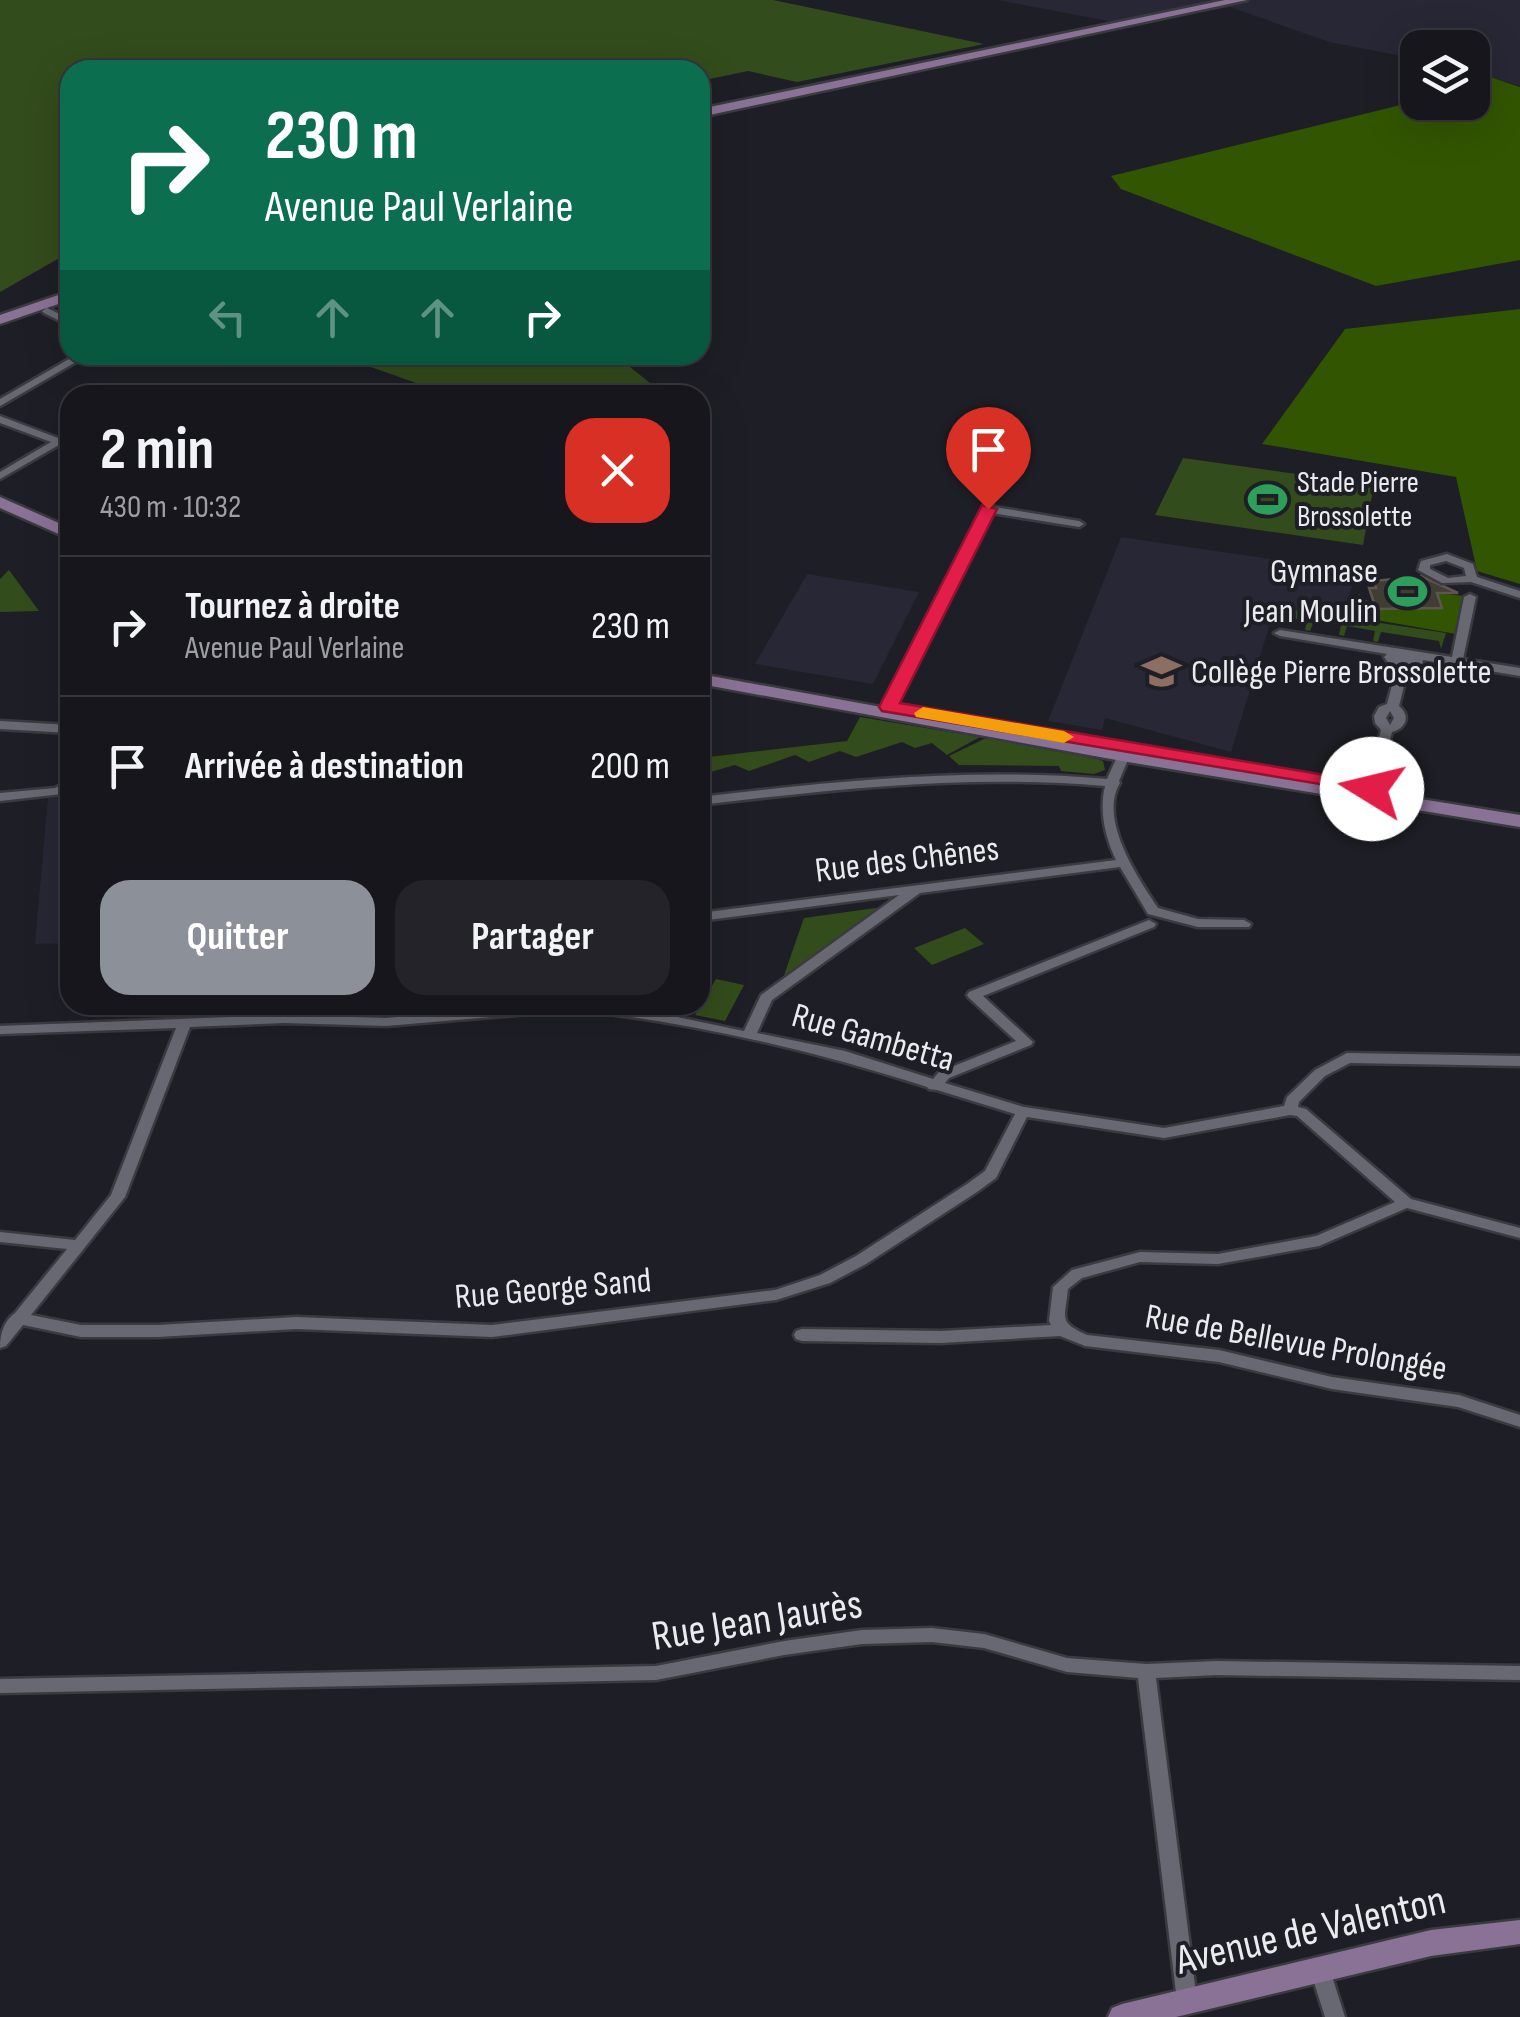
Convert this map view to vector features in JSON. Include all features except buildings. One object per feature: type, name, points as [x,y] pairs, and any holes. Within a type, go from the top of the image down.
[{"type":"main road","points":[[710,110],[1217,2],[1242,0]]},
{"type":"main road","points":[[0,324],[60,300]]},
{"type":"main road","points":[[43,308],[60,304]]},
{"type":"main road","points":[[0,493],[60,520]]},
{"type":"main road","points":[[0,502],[60,529]]},
{"type":"main road","points":[[710,673],[887,710]]},
{"type":"main road","points":[[710,681],[1520,821]]},
{"type":"main road","points":[[1125,752],[1520,813]]},
{"type":"main road","name":"Avenue de Valenton","points":[[1122,2017],[1432,1943],[1520,1932]]},
{"type":"street","points":[[43,308],[60,317]]},
{"type":"street","points":[[0,403],[66,365]]},
{"type":"street","points":[[0,418],[59,442],[0,476]]},
{"type":"street","points":[[887,710],[988,509],[1079,524]]},
{"type":"street","points":[[1472,579],[1520,595]]},
{"type":"street","points":[[1457,662],[1470,597]]},
{"type":"street","points":[[1280,633],[1520,672]]},
{"type":"street","points":[[1376,649],[1403,665],[1418,662],[1410,652]]},
{"type":"street","points":[[1390,657],[1394,652],[1410,652]]},
{"type":"street","points":[[1372,789],[1386,731],[1401,720],[1394,706],[1403,665]]},
{"type":"street","points":[[0,724],[60,729]]},
{"type":"street","points":[[1125,752],[1114,783],[1111,842],[1156,914],[1198,922],[1244,924]]},
{"type":"street","points":[[710,800],[928,776],[1060,777],[1114,783]]},
{"type":"street","points":[[0,797],[60,791]]},
{"type":"street","name":"Rue des Chênes","points":[[710,916],[1122,862]]},
{"type":"street","points":[[749,1035],[766,998],[916,889]]},
{"type":"street","points":[[934,1086],[944,1075],[1026,1042],[974,995],[1149,924]]},
{"type":"street","name":"Rue Gambetta","points":[[0,1030],[184,1024],[261,1015]]},
{"type":"street","name":"Rue Gambetta","points":[[317,1015],[386,1022],[469,1015]]},
{"type":"street","name":"Rue Gambetta","points":[[649,1015],[845,1056],[1023,1112],[1164,1133],[1290,1110]]},
{"type":"street","points":[[0,1342],[75,1245],[118,1197],[184,1024]]},
{"type":"street","points":[[1520,1062],[1347,1058],[1320,1073],[1292,1100],[1290,1110],[1300,1112],[1406,1204],[1520,1233]]},
{"type":"street","name":"Rue George Sand","points":[[17,1318],[81,1330],[158,1332],[296,1323],[492,1331],[776,1295],[824,1279],[861,1260],[991,1174],[1023,1112]]},
{"type":"street","points":[[1062,1330],[1057,1320],[1061,1286],[1077,1274],[1140,1257],[1218,1259],[1319,1242],[1406,1204]]},
{"type":"street","points":[[0,1236],[75,1245]]},
{"type":"street","name":"Rue de Bellevue Prolongée","points":[[802,1335],[940,1337],[1062,1330],[1085,1340],[1219,1356],[1332,1383],[1458,1401],[1520,1421]]},
{"type":"street","name":"Rue Jean Jaurès","points":[[0,1686],[656,1673],[862,1637],[932,1635],[984,1641],[1068,1665],[1146,1672],[1217,1668],[1520,1673]]},
{"type":"street","points":[[1146,1672],[1188,2001]]},
{"type":"street","points":[[1320,1970],[1335,2017]]},
{"type":"shaded area","points":[[998,0],[1520,0],[1520,86],[1490,77],[1490,30],[1400,30],[1400,56],[1329,42],[1230,7],[1129,25]]},
{"type":"shaded area","name":"Collège Pierre Brossolette","points":[[1121,537],[1291,562],[1291,570],[1353,583],[1343,617],[1275,607],[1231,752],[1105,718],[1102,730],[1048,721]]},
{"type":"shaded area","points":[[807,574],[919,592],[873,684],[755,664]]},
{"type":"shaded area","points":[[60,797],[60,943],[35,944],[48,798]]},
{"type":"green space","points":[[0,0],[773,0],[984,44],[797,82],[748,71],[710,79],[710,60],[60,60],[60,258],[0,292]]},
{"type":"green space","points":[[1490,77],[1520,87],[1520,260],[1376,286],[1121,189],[1111,176],[1400,105],[1400,120],[1490,120]]},
{"type":"green space","points":[[1520,309],[1520,584],[1477,571],[1456,477],[1262,444],[1345,329]]},
{"type":"green space","points":[[365,365],[628,365],[652,385],[422,385]]},
{"type":"green space","name":"Stade Pierre Brossolette","points":[[1183,458],[1374,485],[1363,545],[1155,515]]},
{"type":"green space","points":[[9,570],[39,611],[0,612],[0,579]]},
{"type":"green space","points":[[1437,593],[1464,596],[1456,634],[1348,615],[1359,594],[1377,609],[1441,608]]},
{"type":"green space","points":[[1275,607],[1446,633],[1441,649],[1439,641],[1381,632],[1378,642],[1373,641],[1375,631],[1347,626],[1344,636],[1339,635],[1341,625],[1314,621],[1310,631],[1305,630],[1307,621],[1279,616],[1275,626],[1270,626]]},
{"type":"green space","points":[[860,717],[980,737],[947,755],[932,743],[915,748],[902,742],[856,757],[840,751],[809,762],[795,755],[749,771],[735,765],[710,772],[710,757],[847,741]]},
{"type":"green space","points":[[986,738],[1098,759],[1103,761],[1105,770],[1094,774],[1061,771],[1059,766],[959,765],[949,756]]},
{"type":"green space","points":[[883,907],[791,976],[783,978],[804,918]]},
{"type":"green space","points":[[965,928],[984,944],[932,965],[914,948]]},
{"type":"green space","points":[[716,979],[744,985],[725,1021],[695,1015],[710,1015],[710,989]]},
{"type":"slow traffic","points":[[923,713],[1064,737]]},
{"type":"place","name":"Stade Pierre Brossolette","points":[[1267,500]]},
{"type":"place","name":"Gymnase Jean Moulin","points":[[1408,591]]},
{"type":"place","name":"Collège Pierre Brossolette","points":[[1161,672]]},
{"type":"route","points":[[988,509],[888,707],[1372,789]]}]
